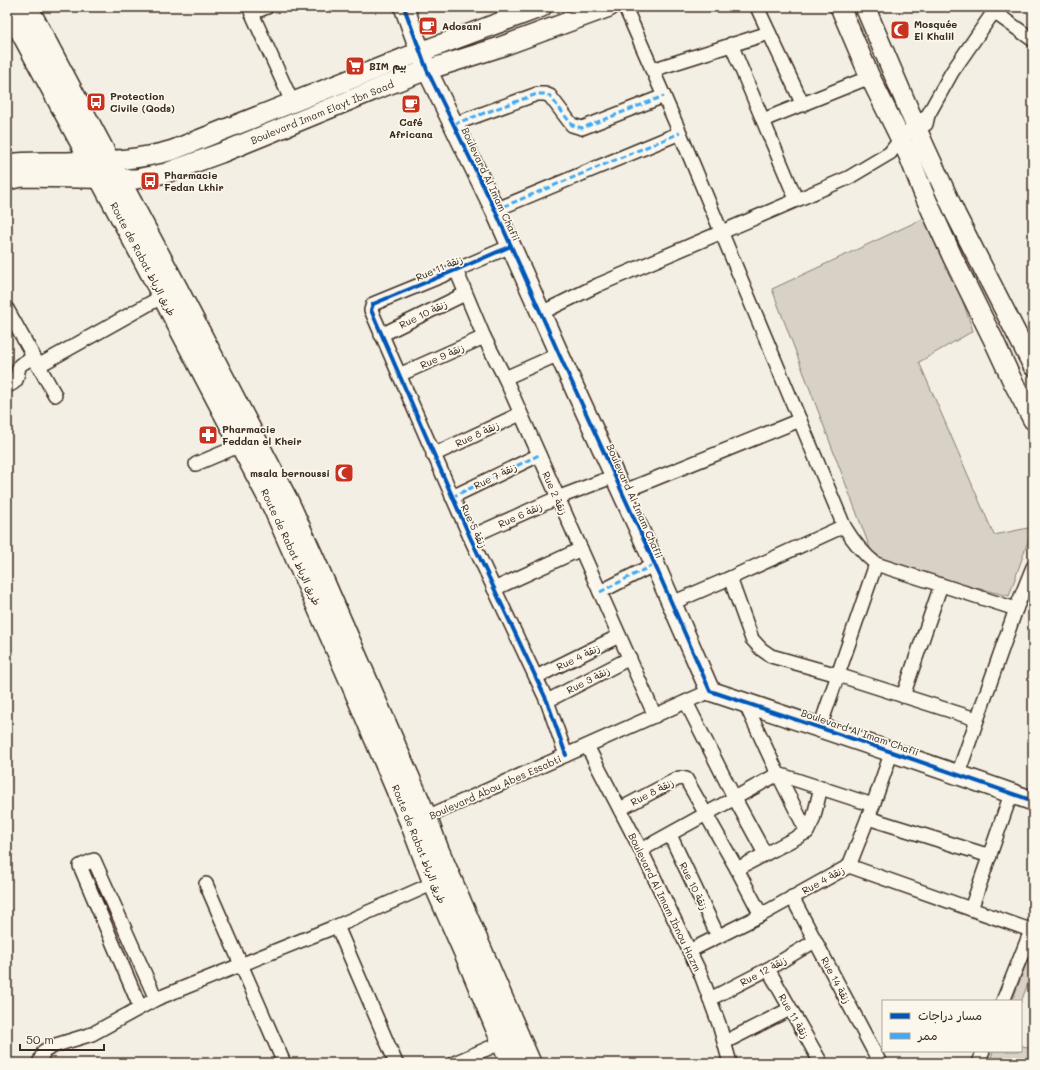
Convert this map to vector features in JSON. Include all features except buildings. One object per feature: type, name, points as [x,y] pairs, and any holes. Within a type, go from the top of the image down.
[{"type":"main road","name":"Route de Rabat طريق الرباط","points":[[8,7],[100,161],[209,349],[288,502],[319,571],[419,820],[434,883],[512,1063]]},
{"type":"main road","name":"Route de Rabat طريق الرباط","points":[[27,7],[100,161]]},
{"type":"main road","name":"Route de Rabat طريق الرباط","points":[[110,179],[163,296],[274,508],[343,662],[419,820],[438,850],[530,1063]]},
{"type":"street","points":[[267,7],[250,10],[292,102]]},
{"type":"street","name":"Boulevard Al Imam Chafii","points":[[404,7],[427,70],[495,210],[655,564],[710,691],[892,751],[1033,801]]},
{"type":"street","name":"Boulevard Imam Elayt Ibn Saad","points":[[7,164],[100,161],[156,155],[173,150],[420,52],[542,7]]},
{"type":"street","name":"Boulevard Imam Elayt Ibn Saad","points":[[7,180],[22,177],[136,179],[166,173],[291,125],[427,70],[500,47],[610,7]]},
{"type":"street","points":[[625,7],[722,232],[844,526],[857,547],[876,564],[1016,609]]},
{"type":"street","points":[[757,7],[803,105]]},
{"type":"street","points":[[840,7],[900,150],[923,192],[953,258],[1033,420]]},
{"type":"street","points":[[865,7],[922,120],[923,143],[956,215],[1033,366]]},
{"type":"street","points":[[900,150],[922,120],[952,72],[996,10],[1033,40]]},
{"type":"street","points":[[652,70],[769,33]]},
{"type":"street","points":[[731,44],[796,200]]},
{"type":"street","points":[[763,120],[870,77]]},
{"type":"street","points":[[454,124],[537,94],[545,94],[550,96],[572,125],[582,128],[664,96]]},
{"type":"street","points":[[495,210],[680,133]]},
{"type":"street","points":[[541,313],[598,285],[848,178],[900,150],[923,143]]},
{"type":"street","name":"Rue 11 زنقة","points":[[373,304],[511,246]]},
{"type":"street","name":"Rue 2 زنقة","points":[[456,270],[484,337],[505,378],[655,716]]},
{"type":"street","name":"Rue 10 زنقة","points":[[381,335],[465,294]]},
{"type":"street","points":[[7,386],[14,384],[17,380],[20,365],[36,361],[163,296]]},
{"type":"street","name":"Rue 5 زنقة","points":[[373,304],[371,310],[381,335],[470,537],[547,701],[566,755]]},
{"type":"street","points":[[7,309],[56,395]]},
{"type":"street","name":"Rue 9 زنقة","points":[[399,375],[484,337]]},
{"type":"street","points":[[505,378],[559,354]]},
{"type":"street","name":"Rue 8 زنقة","points":[[433,454],[520,414]]},
{"type":"street","name":"Rue 6 زنقة","points":[[470,537],[557,498],[618,484],[800,420]]},
{"type":"street","points":[[196,464],[241,445]]},
{"type":"street","name":"Rue 7 زنقة","points":[[452,496],[539,455]]},
{"type":"street","points":[[672,603],[844,526]]},
{"type":"street","points":[[494,589],[581,549]]},
{"type":"street","points":[[600,592],[655,564]]},
{"type":"street","points":[[820,727],[876,564]]},
{"type":"street","points":[[958,774],[1016,609],[1033,567]]},
{"type":"street","points":[[730,578],[752,639],[761,649],[771,656],[838,675],[976,720]]},
{"type":"street","points":[[903,696],[940,585]]},
{"type":"street","name":"Rue 4 زنقة","points":[[536,678],[619,636]]},
{"type":"street","name":"Rue 3 زنقة","points":[[547,701],[630,658]]},
{"type":"street","name":"Boulevard Abou Abes Essabti","points":[[419,820],[710,691]]},
{"type":"street","points":[[686,702],[734,797],[765,854]]},
{"type":"street","points":[[745,703],[807,832]]},
{"type":"street","name":"Boulevard Al Imam Ibnou Hazm","points":[[587,746],[641,850],[701,975],[725,1042],[730,1063]]},
{"type":"street","name":"Rue 4 زنقة","points":[[689,951],[761,915],[849,866],[892,751]]},
{"type":"street","points":[[641,850],[706,815],[734,797],[778,774],[873,805]]},
{"type":"street","name":"Rue 8 زنقة","points":[[620,809],[678,778],[686,779],[706,815]]},
{"type":"street","points":[[737,869],[807,832],[813,820],[821,787]]},
{"type":"street","points":[[971,909],[1012,794]]},
{"type":"street","points":[[706,815],[761,915]]},
{"type":"street","points":[[868,818],[990,856]]},
{"type":"street","name":"Rue 10 زنقة","points":[[670,835],[718,936]]},
{"type":"street","points":[[140,1007],[80,866],[94,860],[156,999]]},
{"type":"street","points":[[849,866],[1032,929],[1003,1000]]},
{"type":"street","points":[[39,1063],[44,1051],[56,1045],[92,1034],[156,999],[337,926],[434,883]]},
{"type":"street","points":[[206,884],[284,1063]]},
{"type":"street","name":"Rue 14 زنقة","points":[[792,897],[875,1061]]},
{"type":"street","points":[[106,927],[121,920]]},
{"type":"street","points":[[337,926],[396,1063]]},
{"type":"street","name":"Rue 12 زنقة","points":[[710,999],[768,969],[815,941]]},
{"type":"street","name":"Rue 11 زنقة","points":[[768,969],[821,1063]]},
{"type":"street","points":[[725,1042],[790,1009]]},
{"type":"street","points":[[454,1063],[503,1042]]},
{"type":"street","points":[[979,1063],[984,1052]]},
{"type":"shaded area","points":[[933,214],[973,331],[919,362],[994,535],[1033,527],[1009,596],[876,564],[772,289]]},
{"type":"shaded area","points":[[1028,959],[1033,961],[1033,970],[1022,1000],[1012,1000]]},
{"type":"shaded area","points":[[1022,1045],[1033,1050],[1033,1063],[991,1063],[993,1052],[1022,1052]]},
{"type":"marked path","points":[[454,124],[537,94],[545,94],[550,96],[572,125],[582,128],[664,96]]},
{"type":"marked path","points":[[495,210],[680,133]]},
{"type":"marked path","points":[[452,497],[539,455]]},
{"type":"marked path","points":[[600,592],[655,564]]},
{"type":"cycle path","points":[[404,7],[427,70],[495,210],[648,549],[710,691],[1033,801]]},
{"type":"cycle path","points":[[511,246],[373,304],[371,310],[470,537],[547,701],[566,755]]},
{"type":"place","name":"Adosani","points":[[428,26]]},
{"type":"place","name":"Mosquée El Khalil","points":[[900,30]]},
{"type":"place","name":"BIM بيم","points":[[355,66]]},
{"type":"place","name":"Protection Civile (Qods)","points":[[96,102]]},
{"type":"place","name":"Café Africana","points":[[411,104]]},
{"type":"place","name":"Pharmacie Fedan Lkhir","points":[[150,181]]},
{"type":"place","name":"Pharmacie Feddan el Kheir","points":[[208,435]]},
{"type":"place","name":"msala bernoussi","points":[[344,473]]}]
